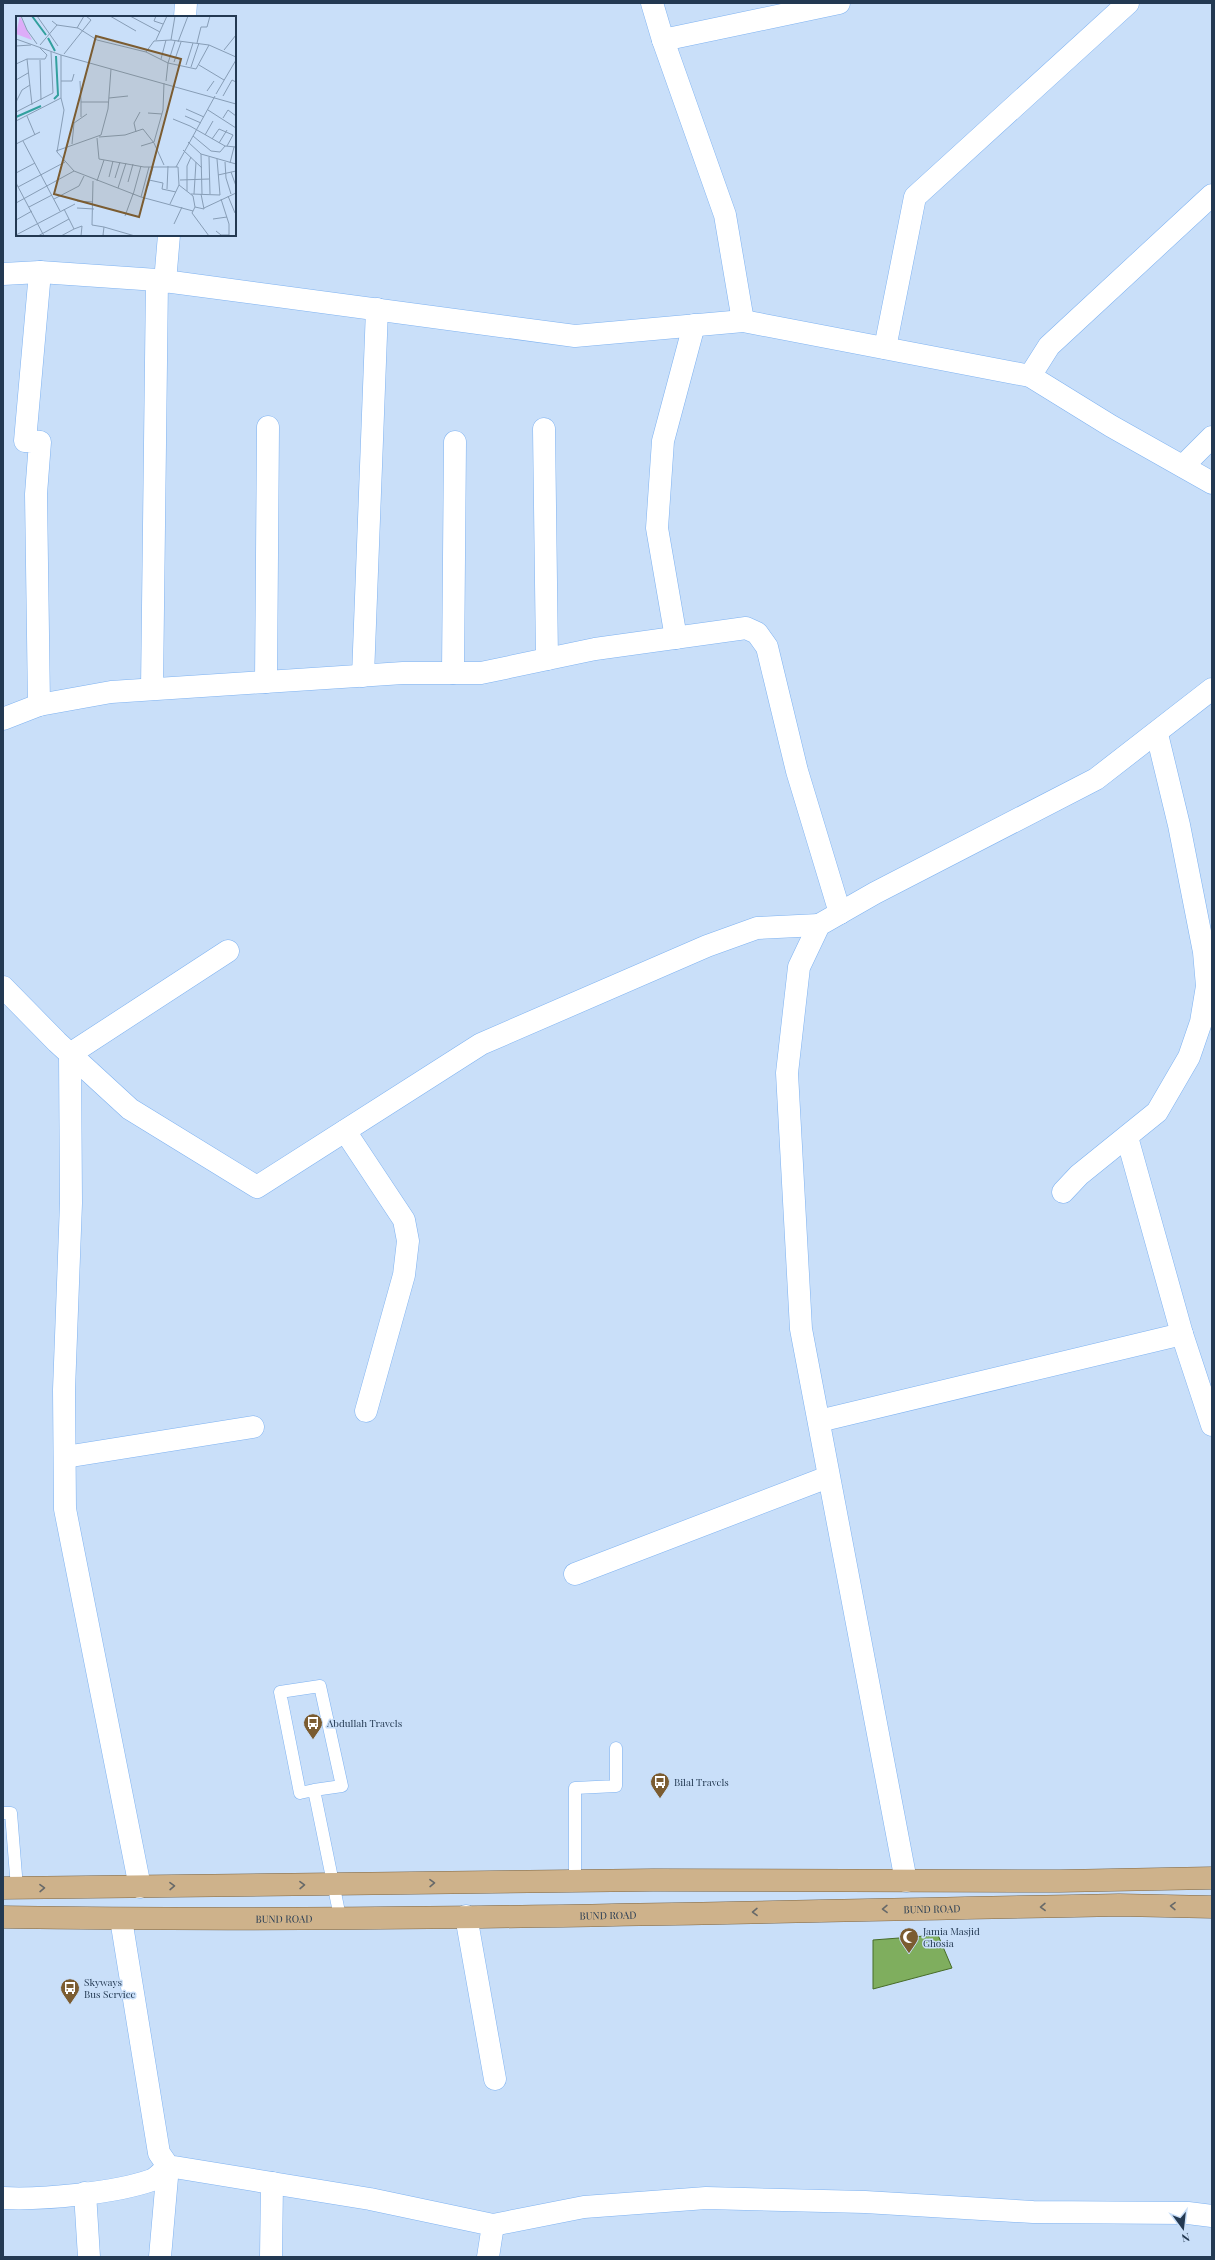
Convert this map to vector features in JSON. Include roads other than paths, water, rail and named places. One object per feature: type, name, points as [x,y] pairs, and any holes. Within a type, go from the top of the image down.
[{"type":"main road","points":[[10,1888],[334,1884],[1212,1878]]},
{"type":"main road","name":"BUND ROAD","points":[[3,1917],[121,1919],[466,1916],[1103,1906],[1212,1907]]},
{"type":"street","points":[[185,16],[186,3]]},
{"type":"street","points":[[652,3],[663,40],[725,215],[743,321]]},
{"type":"street","points":[[663,40],[839,3]]},
{"type":"street","points":[[885,348],[915,197],[1128,3]]},
{"type":"street","points":[[1030,376],[1050,346],[1212,195]]},
{"type":"street","points":[[152,690],[161,281],[168,236]]},
{"type":"street","points":[[39,705],[36,494],[40,442],[25,441],[40,272]]},
{"type":"street","points":[[3,274],[40,272],[161,281],[575,336],[743,321],[1030,376],[1111,426],[1212,483]]},
{"type":"street","points":[[363,676],[377,309]]},
{"type":"street","points":[[676,638],[658,528],[663,441],[694,326]]},
{"type":"street","points":[[266,682],[268,427]]},
{"type":"street","points":[[544,429],[547,659]]},
{"type":"street","points":[[1183,466],[1212,437]]},
{"type":"street","points":[[453,673],[454,442]]},
{"type":"street","points":[[3,719],[39,705],[112,692],[363,676],[481,673],[595,649],[746,628],[757,633],[767,647],[797,771],[840,913]]},
{"type":"street","points":[[3,987],[70,1054],[130,1109],[256,1187],[481,1044],[707,946],[757,928],[819,925],[1096,780],[1212,689]]},
{"type":"street","points":[[1063,1192],[1079,1175],[1157,1112],[1189,1057],[1201,1022],[1207,986],[1198,918],[1156,734]]},
{"type":"street","points":[[819,925],[799,967],[787,1073],[802,1329],[828,1477],[906,1881]]},
{"type":"street","points":[[70,1054],[228,951]]},
{"type":"street","points":[[70,1054],[71,1203],[64,1390],[65,1509],[140,1887]]},
{"type":"street","points":[[346,1131],[404,1220],[408,1241],[404,1275],[366,1411]]},
{"type":"street","points":[[1127,1137],[1182,1334],[1212,1425]]},
{"type":"street","points":[[819,1421],[1182,1334]]},
{"type":"street","points":[[65,1457],[253,1427]]},
{"type":"street","points":[[575,1574],[828,1477]]},
{"type":"street","points":[[466,1916],[495,2079]]},
{"type":"street","points":[[121,1919],[159,2153],[168,2166],[160,2257]]},
{"type":"street","points":[[168,2166],[370,2199],[493,2225],[584,2207],[706,2198],[865,2202],[1033,2212],[1188,2214],[1212,2216]]},
{"type":"street","points":[[3,2198],[18,2199],[104,2191],[154,2179],[168,2166]]},
{"type":"street","points":[[271,2257],[272,2183]]},
{"type":"street","points":[[85,2193],[89,2257]]},
{"type":"street","points":[[488,2257],[493,2225]]},
{"type":"lane","points":[[320,1686],[342,1786],[314,1790],[300,1793],[280,1692],[320,1686]]},
{"type":"lane","points":[[575,1882],[575,1788],[616,1786],[616,1748]]},
{"type":"lane","points":[[314,1790],[340,1917]]},
{"type":"lane","points":[[3,1813],[11,1813],[10,1888]]},
{"type":"place","name":"Abdullah Travels","points":[[313,1740]]},
{"type":"place","name":"Bilal Travels","points":[[660,1799]]},
{"type":"place","name":"Jamia Masjid Ghosia","points":[[909,1954]]},
{"type":"place","name":"Skyways Bus Service","points":[[70,2005]]}]
